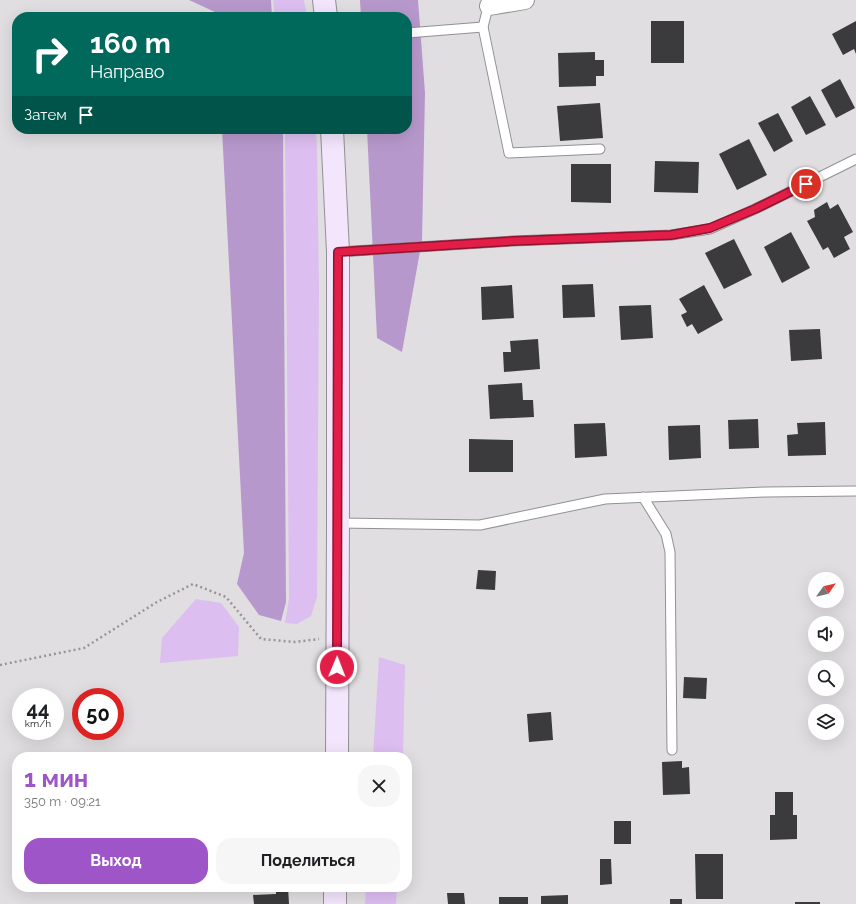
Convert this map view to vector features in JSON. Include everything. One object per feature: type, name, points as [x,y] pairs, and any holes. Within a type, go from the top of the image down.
[{"type":"main road","points":[[324,0],[325,12]]},
{"type":"main road","points":[[332,134],[338,252],[338,636],[336,752]]},
{"type":"main road","points":[[335,892],[335,904]]},
{"type":"street","points":[[489,3],[525,0]]},
{"type":"lane","points":[[489,3],[483,27],[509,153],[600,149]]},
{"type":"lane","points":[[412,32],[483,27]]},
{"type":"lane","points":[[338,252],[513,241],[671,235],[710,228],[755,209],[856,159]]},
{"type":"lane","points":[[338,523],[480,525],[605,499],[856,491]]},
{"type":"lane","points":[[643,497],[666,534],[670,552],[672,750]]},
{"type":"path","points":[[0,665],[84,648],[157,602],[193,584],[226,597],[261,640],[295,642],[338,636]]},
{"type":"shaded area","points":[[189,0],[271,0],[272,12],[215,12]]},
{"type":"shaded area","points":[[273,0],[304,0],[306,12],[274,12]]},
{"type":"shaded area","points":[[360,0],[418,0],[425,93],[422,240],[402,352],[377,338],[367,134],[412,134],[412,12],[361,12]]},
{"type":"shaded area","points":[[222,134],[283,134],[286,602],[281,621],[259,615],[237,584],[244,553]]},
{"type":"shaded area","points":[[285,134],[316,134],[319,288],[317,597],[311,616],[297,624],[285,623],[289,599]]},
{"type":"shaded area","points":[[196,599],[221,603],[239,627],[238,656],[160,663],[162,638]]},
{"type":"shaded area","points":[[379,657],[405,665],[403,752],[373,752]]},
{"type":"shaded area","points":[[366,892],[397,892],[396,904],[365,904]]},
{"type":"building","points":[[651,21],[684,21],[684,63],[651,63]]},
{"type":"building","points":[[856,21],[856,54],[854,49],[843,55],[832,34]]},
{"type":"building","points":[[595,52],[595,60],[604,60],[604,76],[596,76],[596,86],[559,87],[558,53]]},
{"type":"building","points":[[840,79],[855,108],[836,118],[821,90]]},
{"type":"building","points":[[810,96],[826,125],[806,135],[791,107]]},
{"type":"building","points":[[600,103],[603,138],[560,141],[557,106]]},
{"type":"building","points":[[778,113],[793,141],[774,152],[758,123]]},
{"type":"building","points":[[749,139],[767,175],[737,190],[719,154]]},
{"type":"building","points":[[655,161],[699,162],[698,193],[654,192]]},
{"type":"building","points":[[571,164],[611,164],[611,203],[571,202]]},
{"type":"building","points":[[827,202],[830,209],[838,204],[853,232],[844,237],[850,249],[834,258],[828,247],[823,250],[807,221],[815,217],[814,210]]},
{"type":"building","points":[[791,232],[810,268],[782,283],[764,247]]},
{"type":"building","points":[[734,239],[752,275],[724,289],[705,253]]},
{"type":"building","points":[[593,284],[595,317],[563,318],[562,285]]},
{"type":"building","points":[[512,285],[514,318],[482,320],[481,287]]},
{"type":"building","points":[[704,285],[723,320],[698,334],[692,324],[687,327],[681,315],[687,312],[679,299]]},
{"type":"building","points":[[651,305],[653,338],[621,340],[619,306]]},
{"type":"building","points":[[820,329],[822,359],[791,361],[789,330]]},
{"type":"building","points":[[538,339],[540,369],[504,372],[503,352],[511,352],[510,341]]},
{"type":"building","points":[[522,383],[523,400],[533,400],[534,417],[490,419],[488,385]]},
{"type":"building","points":[[758,419],[759,448],[729,449],[728,420]]},
{"type":"building","points":[[825,422],[826,455],[788,456],[787,435],[798,434],[797,423]]},
{"type":"building","points":[[605,423],[607,456],[575,458],[574,424]]},
{"type":"building","points":[[700,425],[701,458],[669,460],[668,426]]},
{"type":"building","points":[[469,439],[513,440],[513,472],[469,472]]},
{"type":"building","points":[[478,570],[496,571],[495,590],[476,589]]},
{"type":"building","points":[[684,677],[707,678],[706,699],[683,698]]},
{"type":"building","points":[[551,712],[553,740],[529,742],[527,714]]},
{"type":"building","points":[[682,761],[682,768],[689,767],[690,794],[663,795],[662,762]]},
{"type":"building","points":[[775,792],[793,792],[793,815],[797,815],[797,839],[770,840],[770,815],[775,815]]},
{"type":"building","points":[[614,821],[631,821],[631,844],[614,844]]},
{"type":"building","points":[[695,854],[723,854],[723,899],[696,899]]},
{"type":"building","points":[[600,859],[611,859],[612,884],[600,885]]},
{"type":"building","points":[[276,892],[288,892],[289,904],[254,904],[253,895],[276,894]]},
{"type":"building","points":[[447,893],[464,893],[465,904],[448,904]]},
{"type":"building","points":[[568,895],[568,904],[541,904],[541,896]]},
{"type":"building","points":[[499,897],[528,897],[528,904],[499,904]]},
{"type":"building","points":[[670,899],[682,899],[682,904],[670,904]]},
{"type":"building","points":[[795,902],[820,902],[820,904],[795,904]]},
{"type":"route","points":[[337,667],[338,252],[513,241],[671,235],[710,228],[755,209],[806,184]]}]
